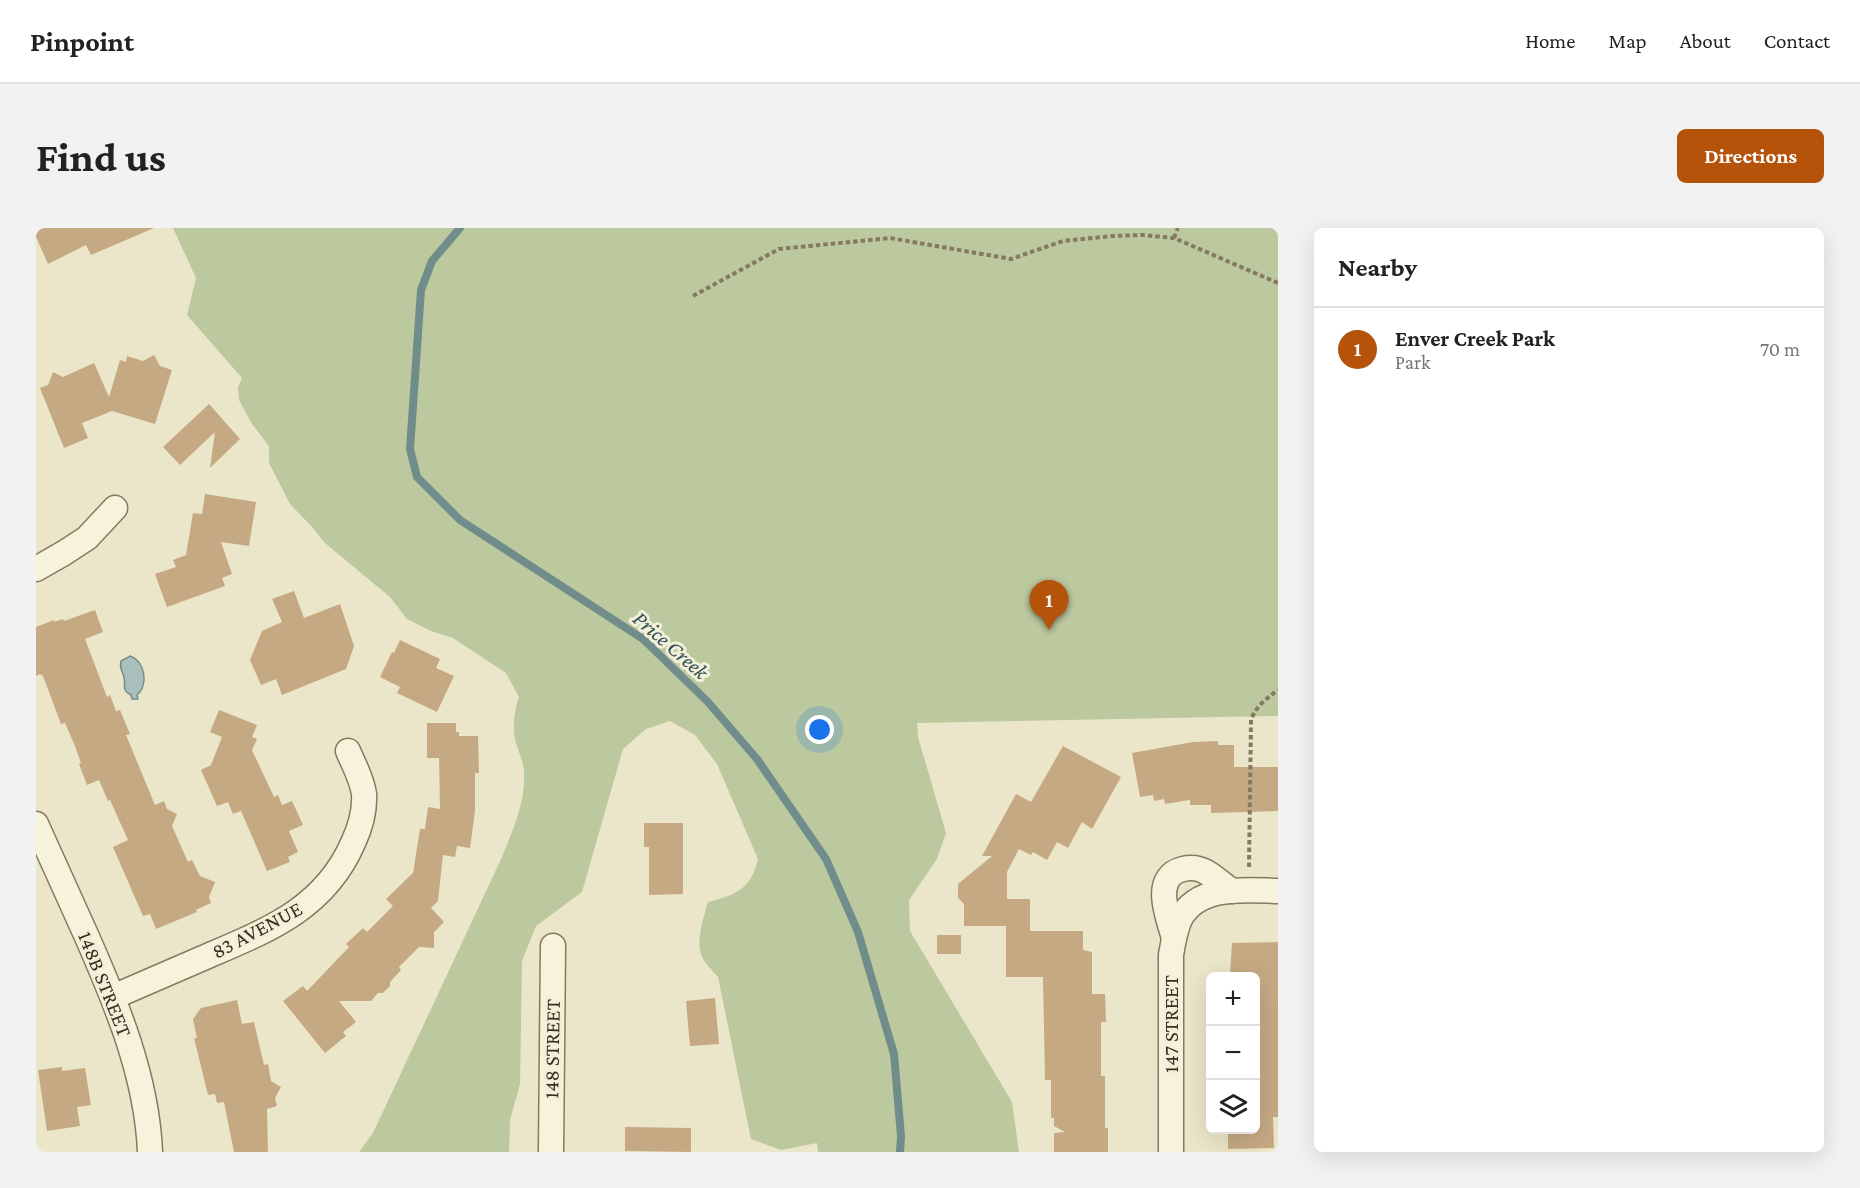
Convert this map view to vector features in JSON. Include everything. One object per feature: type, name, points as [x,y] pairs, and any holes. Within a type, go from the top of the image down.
[{"type":"street","points":[[36,569],[87,538],[115,508]]},
{"type":"street","name":"83 AVENUE","points":[[113,997],[259,934],[297,912],[324,889],[335,876],[349,852],[362,817],[364,797],[362,787],[348,751]]},
{"type":"street","name":"148B STREET","points":[[36,824],[113,997],[141,1086],[148,1122],[150,1152]]},
{"type":"street","points":[[1174,938],[1164,900],[1167,880],[1179,870],[1197,868],[1207,872],[1232,891],[1278,891]]},
{"type":"street","name":"147 STREET","points":[[1171,1152],[1174,938],[1180,920],[1194,903],[1204,897],[1232,891]]},
{"type":"street","name":"148 STREET","points":[[550,1152],[553,946]]},
{"type":"path","points":[[1174,238],[1178,228]]},
{"type":"path","points":[[693,296],[779,249],[890,238],[1011,259],[1064,241],[1123,235],[1174,238],[1276,282],[1278,289]]},
{"type":"path","points":[[1250,874],[1251,720],[1259,705],[1278,690]]},
{"type":"green space","points":[[173,228],[1278,228],[1278,716],[917,723],[918,737],[946,833],[937,859],[909,900],[910,931],[1012,1102],[1019,1152],[818,1152],[817,1143],[781,1150],[751,1139],[718,977],[702,957],[699,942],[708,902],[727,897],[741,889],[751,877],[758,859],[717,764],[695,735],[670,721],[646,729],[623,749],[582,892],[536,926],[522,961],[520,1084],[510,1120],[509,1152],[359,1152],[373,1133],[502,857],[514,826],[521,804],[524,782],[522,760],[514,731],[519,697],[506,673],[453,638],[431,631],[407,619],[390,597],[325,543],[290,504],[269,463],[269,446],[252,424],[239,400],[238,387],[242,378],[187,315],[196,278]]},
{"type":"shaded area","points":[[130,656],[139,663],[144,674],[141,691],[137,695],[138,699],[132,699],[125,689],[121,668],[121,661]]},
{"type":"building","points":[[36,228],[154,228],[91,255],[86,245],[48,264],[36,237]]},
{"type":"building","points":[[154,355],[160,366],[172,370],[155,424],[112,411],[82,423],[88,438],[64,448],[40,388],[48,385],[53,372],[63,377],[94,363],[109,397],[120,360],[126,362],[127,356],[143,361]]},
{"type":"building","points":[[209,404],[240,439],[210,468],[215,432],[180,465],[163,447]]},
{"type":"building","points":[[205,494],[256,502],[249,546],[221,542],[232,574],[222,578],[225,586],[167,607],[155,574],[176,567],[173,560],[186,555],[193,513],[202,514]]},
{"type":"building","points":[[294,591],[304,618],[340,604],[354,646],[346,669],[282,695],[276,679],[261,685],[250,660],[262,631],[282,622],[272,599]]},
{"type":"building","points":[[95,610],[103,632],[85,639],[107,697],[110,695],[116,711],[120,710],[130,734],[126,735],[155,805],[164,801],[167,809],[177,814],[172,826],[188,862],[192,860],[200,876],[215,882],[209,897],[211,903],[196,910],[197,912],[156,929],[150,914],[143,916],[113,847],[128,840],[110,800],[108,801],[99,780],[87,785],[65,723],[61,724],[43,676],[40,674],[36,676],[36,627],[54,620],[54,622],[63,619],[64,621]]},
{"type":"building","points":[[400,640],[440,659],[436,668],[454,676],[437,712],[397,693],[400,687],[380,677]]},
{"type":"building","points":[[219,710],[257,725],[252,737],[257,739],[252,750],[274,797],[278,795],[282,805],[292,801],[303,825],[289,831],[298,852],[288,857],[290,862],[267,871],[241,811],[233,814],[228,802],[217,806],[201,770],[211,765],[222,737],[210,732]]},
{"type":"building","points":[[427,723],[456,723],[456,732],[459,732],[459,736],[478,736],[479,773],[475,773],[475,811],[470,848],[457,846],[455,857],[443,855],[438,901],[431,908],[444,922],[434,932],[434,948],[419,947],[399,967],[401,970],[390,982],[390,986],[383,993],[378,993],[371,1001],[339,1001],[356,1022],[343,1032],[346,1036],[325,1053],[283,1001],[303,986],[307,991],[349,947],[346,944],[363,928],[367,932],[393,906],[386,899],[413,873],[420,829],[425,829],[428,807],[440,809],[439,758],[427,758]]},
{"type":"building","points":[[1218,741],[1218,745],[1234,745],[1234,767],[1278,767],[1278,811],[1211,813],[1211,805],[1190,805],[1190,800],[1165,804],[1164,799],[1154,801],[1153,795],[1140,797],[1132,753],[1193,742]]},
{"type":"building","points":[[1063,746],[1121,777],[1092,829],[1082,822],[1068,848],[1057,842],[1047,860],[1033,852],[1031,855],[1019,849],[1007,872],[1007,899],[1030,899],[1030,931],[1083,931],[1083,950],[1092,952],[1092,994],[1105,994],[1106,1022],[1101,1022],[1101,1076],[1105,1076],[1105,1128],[1108,1128],[1108,1152],[1054,1152],[1054,1133],[1065,1132],[1054,1126],[1054,1118],[1051,1118],[1051,1080],[1045,1080],[1043,977],[1006,977],[1006,926],[964,926],[964,904],[958,898],[958,884],[992,856],[982,856],[1016,794],[1031,802]]},
{"type":"building","points":[[644,823],[683,823],[683,894],[649,895],[649,847],[644,847]]},
{"type":"building","points":[[937,935],[961,935],[961,954],[937,954]]},
{"type":"building","points":[[1278,942],[1278,1117],[1273,1117],[1274,1148],[1228,1149],[1228,1134],[1260,1134],[1260,972],[1230,972],[1232,943]]},
{"type":"building","points":[[715,998],[719,1044],[690,1046],[686,1001]]},
{"type":"building","points":[[237,1000],[242,1024],[254,1022],[264,1065],[268,1064],[271,1081],[281,1087],[275,1098],[277,1106],[267,1109],[268,1152],[234,1152],[224,1102],[217,1103],[215,1094],[208,1095],[194,1038],[197,1038],[193,1019],[201,1008]]},
{"type":"building","points":[[62,1067],[62,1071],[85,1068],[91,1105],[77,1107],[80,1126],[47,1131],[38,1070]]},
{"type":"building","points":[[625,1127],[691,1128],[691,1152],[625,1151]]},
{"type":"waterway","name":"Price Creek","points":[[460,228],[432,261],[421,290],[410,449],[417,477],[460,520],[643,639],[707,701],[757,759],[826,859],[858,932],[894,1054],[901,1136],[900,1152]]},
{"type":"place","name":"Enver Creek Park","points":[[1049,630]]}]
